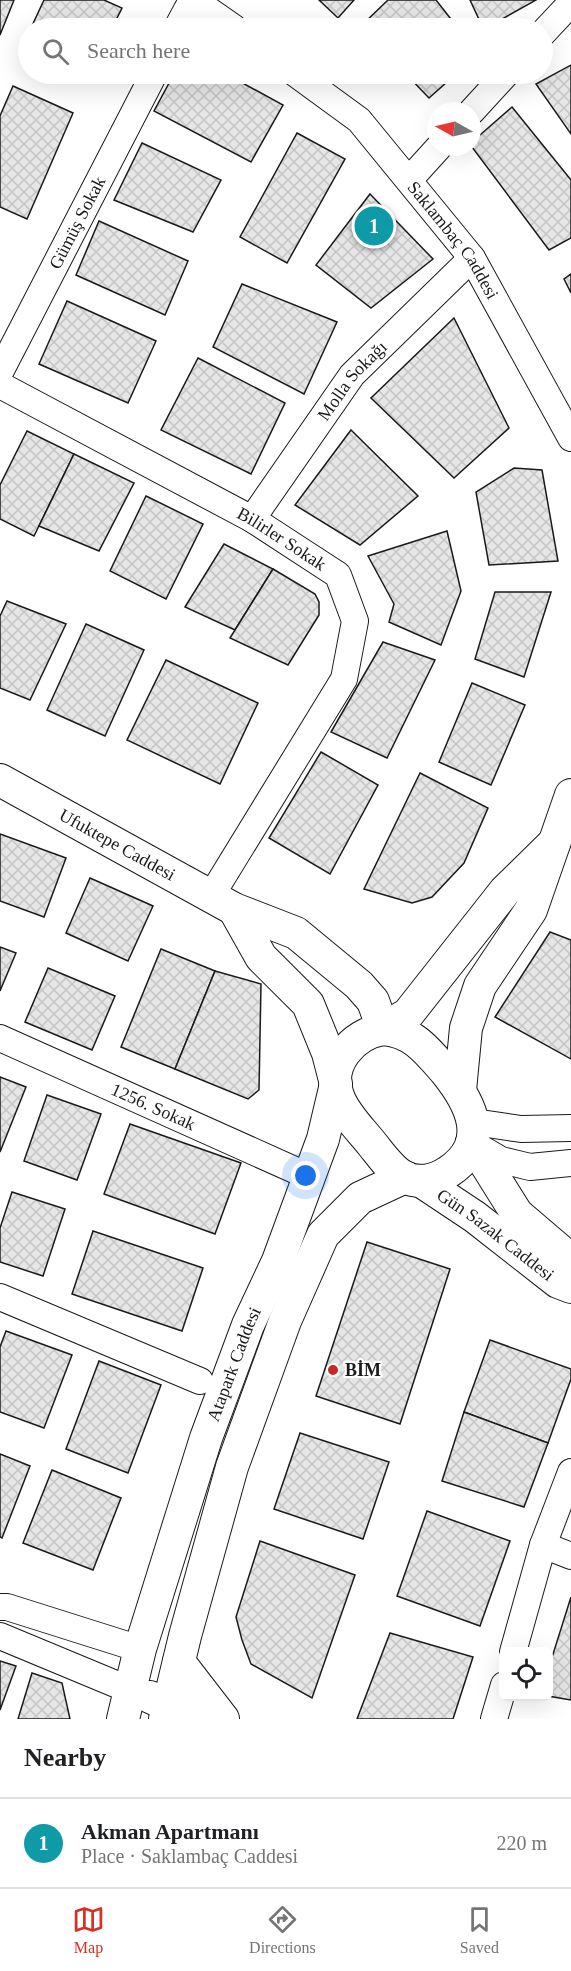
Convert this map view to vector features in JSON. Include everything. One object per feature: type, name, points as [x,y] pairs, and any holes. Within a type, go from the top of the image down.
[{"type":"street","points":[[183,18],[193,0],[219,18]]},
{"type":"street","points":[[553,23],[571,3]]},
{"type":"street","name":"Gümüş Sokak","points":[[0,372],[149,84]]},
{"type":"street","name":"Saklambaç Caddesi","points":[[310,84],[359,120],[472,258],[571,438]]},
{"type":"street","points":[[480,102],[497,84]]},
{"type":"street","points":[[409,180],[431,156]]},
{"type":"street","name":"Molla Sokağı","points":[[252,519],[352,375],[472,258]]},
{"type":"street","name":"Bilirler Sokak","points":[[0,385],[252,519],[338,574],[355,621],[344,679],[223,902]]},
{"type":"street","name":"Ufuktepe Caddesi","points":[[0,780],[223,902],[296,933],[359,985],[373,1001],[383,1029]]},
{"type":"street","points":[[460,1089],[466,1028],[480,986],[531,910],[571,795]]},
{"type":"street","name":"Atapark Caddesi","points":[[127,1704],[140,1649],[206,1438],[248,1325],[278,1261],[323,1138],[336,1084],[338,1064],[355,1040],[375,1030],[383,1029],[408,1014],[505,891],[554,843]]},
{"type":"street","points":[[223,902],[261,957],[308,1004],[328,1053],[337,1096],[346,1112],[389,1165],[413,1179]]},
{"type":"street","points":[[167,1712],[232,1467],[285,1321],[323,1235],[360,1198],[413,1179],[438,1179],[454,1168],[468,1152],[473,1132],[471,1112],[460,1089],[423,1046],[401,1032],[383,1029]]},
{"type":"street","name":"1256. Sokak","points":[[0,1038],[308,1176]]},
{"type":"street","points":[[473,1132],[571,1128]]},
{"type":"street","points":[[473,1132],[501,1160],[530,1167],[571,1163]]},
{"type":"street","name":"Gün Sazak Caddesi","points":[[473,1132],[517,1214],[571,1260]]},
{"type":"street","name":"Gün Sazak Caddesi","points":[[413,1179],[475,1217],[558,1282],[571,1287]]},
{"type":"street","points":[[0,1297],[200,1381]]},
{"type":"street","points":[[514,1647],[543,1545],[571,1472]]},
{"type":"street","points":[[543,1545],[571,1556]]},
{"type":"street","points":[[0,1607],[7,1607],[179,1662],[223,1719]]},
{"type":"street","points":[[0,1636],[127,1704],[199,1719]]},
{"type":"street","points":[[494,1719],[499,1701]]},
{"type":"building","points":[[0,0],[14,0],[0,35]]},
{"type":"building","points":[[44,0],[104,0],[122,8],[117,18],[36,18]]},
{"type":"building","points":[[319,0],[354,0],[338,18]]},
{"type":"building","points":[[388,0],[436,0],[450,18],[369,18]]},
{"type":"building","points":[[470,0],[536,0],[504,18],[478,18]]},
{"type":"building","points":[[571,65],[571,134],[536,84],[553,84],[553,75]]},
{"type":"building","points":[[169,84],[244,84],[283,105],[251,162],[154,111]]},
{"type":"building","points":[[416,84],[445,84],[429,98]]},
{"type":"building","points":[[13,86],[73,113],[27,219],[0,207],[0,116]]},
{"type":"building","points":[[512,107],[571,180],[571,238],[549,250],[479,156],[481,156],[481,134]]},
{"type":"building","points":[[297,133],[345,159],[287,263],[240,237]]},
{"type":"building","points":[[142,143],[221,180],[193,232],[114,200]]},
{"type":"building","points":[[370,194],[433,259],[371,308],[316,265]]},
{"type":"building","points":[[99,221],[188,261],[165,315],[76,275]]},
{"type":"building","points":[[571,274],[571,293],[564,279]]},
{"type":"building","points":[[242,284],[337,322],[304,394],[213,347]]},
{"type":"building","points":[[67,301],[156,341],[128,403],[39,364]]},
{"type":"building","points":[[454,318],[509,428],[454,478],[371,398]]},
{"type":"building","points":[[198,358],[285,403],[251,474],[161,430]]},
{"type":"building","points":[[351,430],[418,496],[360,545],[295,505]]},
{"type":"building","points":[[27,431],[74,454],[34,536],[0,519],[0,485]]},
{"type":"building","points":[[74,454],[134,483],[99,551],[39,526]]},
{"type":"building","points":[[514,468],[542,470],[558,561],[489,565],[476,492]]},
{"type":"building","points":[[146,496],[203,524],[166,599],[110,571]]},
{"type":"building","points":[[447,531],[461,591],[441,645],[389,622],[394,604],[368,556]]},
{"type":"building","points":[[224,544],[273,569],[235,630],[185,607]]},
{"type":"building","points":[[273,569],[315,594],[319,602],[319,615],[288,665],[230,638]]},
{"type":"building","points":[[495,592],[551,592],[524,677],[475,659]]},
{"type":"building","points":[[7,601],[66,624],[30,700],[0,688],[0,616]]},
{"type":"building","points":[[86,624],[144,650],[105,736],[47,710]]},
{"type":"building","points":[[383,642],[435,660],[387,758],[331,732]]},
{"type":"building","points":[[166,660],[258,703],[220,784],[127,740]]},
{"type":"building","points":[[472,683],[525,705],[491,785],[439,762]]},
{"type":"building","points":[[321,752],[378,785],[330,874],[269,838]]},
{"type":"building","points":[[420,773],[488,808],[464,863],[432,897],[412,903],[364,889]]},
{"type":"building","points":[[0,834],[66,858],[44,917],[0,901]]},
{"type":"building","points":[[90,878],[153,906],[128,961],[66,933]]},
{"type":"building","points":[[550,932],[571,940],[571,1059],[495,1017]]},
{"type":"building","points":[[0,947],[16,953],[0,991]]},
{"type":"building","points":[[161,949],[215,971],[175,1069],[121,1047]]},
{"type":"building","points":[[48,968],[115,996],[92,1050],[25,1022]]},
{"type":"building","points":[[215,971],[261,984],[259,1090],[248,1099],[175,1069]]},
{"type":"building","points":[[0,1077],[26,1087],[0,1152]]},
{"type":"building","points":[[47,1095],[101,1114],[77,1180],[24,1161]]},
{"type":"building","points":[[130,1124],[241,1163],[215,1234],[104,1194]]},
{"type":"building","points":[[12,1192],[65,1209],[43,1276],[0,1262],[0,1228]]},
{"type":"building","points":[[93,1231],[203,1268],[182,1331],[72,1294]]},
{"type":"building","points":[[367,1242],[450,1269],[400,1424],[316,1396]]},
{"type":"building","points":[[6,1331],[72,1355],[44,1428],[0,1412],[0,1347]]},
{"type":"building","points":[[490,1340],[571,1369],[571,1379],[548,1443],[464,1412]]},
{"type":"building","points":[[99,1361],[161,1385],[128,1473],[66,1449]]},
{"type":"building","points":[[464,1412],[548,1443],[524,1507],[442,1481]]},
{"type":"building","points":[[300,1433],[389,1462],[363,1539],[274,1509]]},
{"type":"building","points":[[0,1454],[30,1466],[2,1538],[0,1537]]},
{"type":"building","points":[[52,1470],[121,1498],[93,1570],[23,1543]]},
{"type":"building","points":[[427,1511],[510,1541],[480,1626],[397,1596]]},
{"type":"building","points":[[260,1541],[355,1575],[312,1698],[251,1664],[242,1640],[236,1617]]},
{"type":"building","points":[[571,1597],[571,1700],[553,1697],[553,1654]]},
{"type":"building","points":[[390,1633],[473,1657],[453,1719],[357,1719]]},
{"type":"building","points":[[0,1661],[16,1666],[0,1710]]},
{"type":"building","points":[[32,1673],[62,1683],[70,1719],[18,1719]]},
{"type":"place","name":"Akman Apartmanı","points":[[374,226]]},
{"type":"place","name":"BİM","points":[[333,1370]]}]
